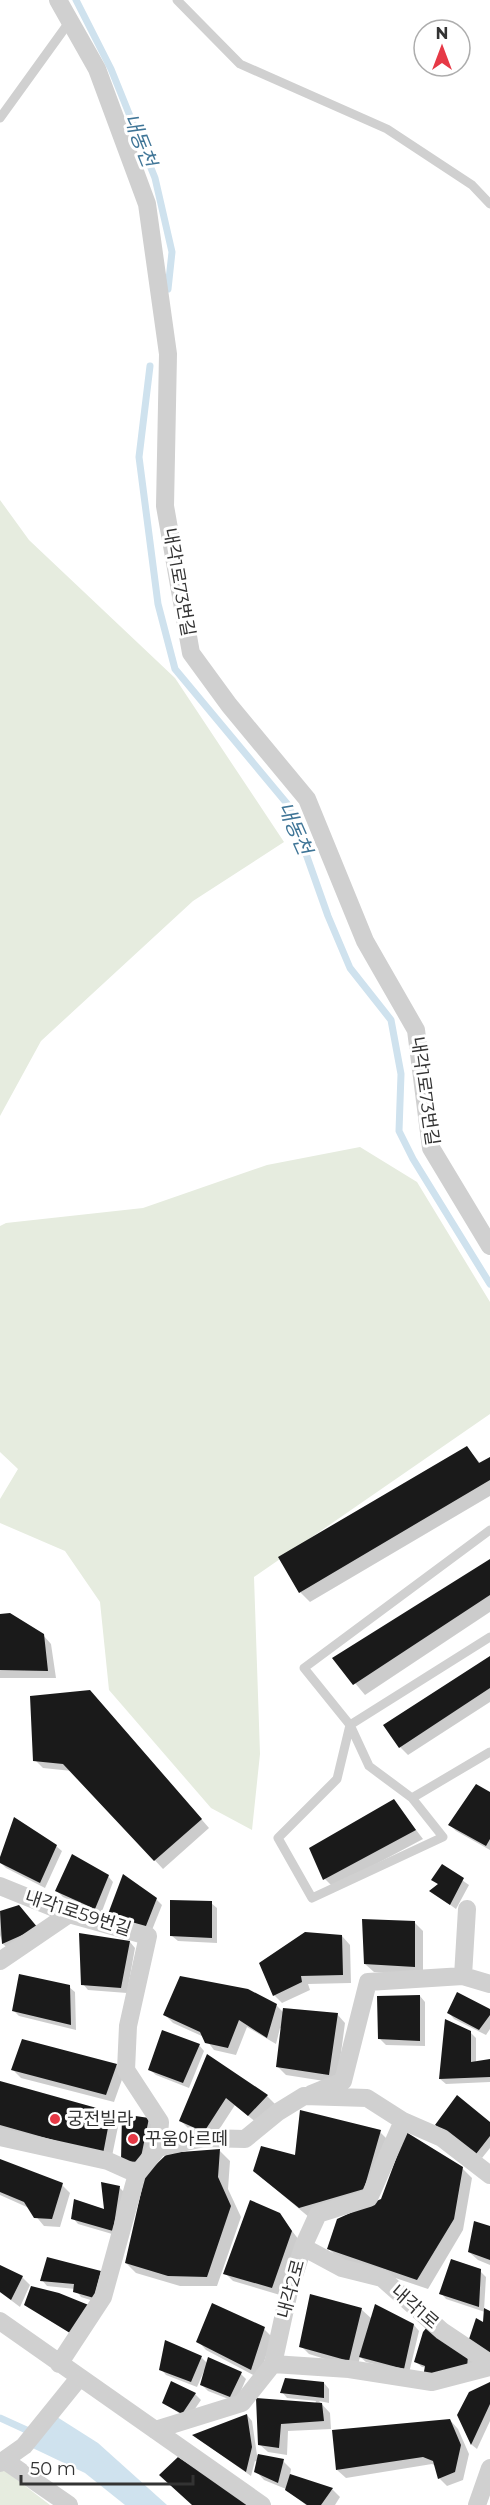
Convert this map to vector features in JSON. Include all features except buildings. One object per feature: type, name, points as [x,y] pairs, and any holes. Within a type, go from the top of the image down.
[{"type":"street","name":"내각1로73번길","points":[[58,0],[97,69],[147,204],[168,354],[165,506],[191,653],[229,705],[308,799],[365,941],[416,1030],[431,1148],[490,1246]]},
{"type":"street","name":"내각1로59번길","points":[[0,1886],[69,1914],[148,1936],[128,2026],[126,2070],[160,2122],[158,2148]]},
{"type":"street","points":[[463,1976],[467,1910]]},
{"type":"street","points":[[0,1961],[69,1914]]},
{"type":"street","points":[[59,2364],[103,2297],[137,2174],[158,2148],[204,2138],[245,2139],[278,2112],[304,2096],[343,2081],[368,1982],[463,1976],[490,1984]]},
{"type":"street","points":[[304,2096],[367,2098],[403,2121],[442,2138],[490,2175]]},
{"type":"street","name":"내각2로","points":[[155,2430],[242,2403],[273,2364],[289,2290],[303,2247],[318,2214],[369,2198],[403,2121]]},
{"type":"street","points":[[0,2137],[108,2161],[137,2174]]},
{"type":"street","name":"내각1로","points":[[303,2247],[342,2268],[382,2278],[442,2331],[490,2365]]},
{"type":"street","points":[[0,2321],[262,2505]]},
{"type":"street","name":"내각1로","points":[[273,2364],[349,2369],[432,2382],[490,2365]]},
{"type":"street","points":[[69,2505],[2,2462],[24,2446],[79,2378]]},
{"type":"street","points":[[477,2505],[490,2468]]},
{"type":"lane","points":[[177,0],[240,64],[387,129],[472,186],[490,204]]},
{"type":"lane","points":[[0,118],[70,21]]},
{"type":"lane","points":[[490,1530],[304,1668],[350,1725],[369,1766],[412,1798],[442,1837],[312,1898],[278,1838],[338,1779],[350,1725],[490,1637]]},
{"type":"lane","points":[[412,1798],[490,1752]]},
{"type":"shaded area","points":[[0,500],[29,540],[175,678],[284,842],[193,901],[41,1041],[0,1116]]},
{"type":"shaded area","points":[[360,1147],[417,1182],[490,1302],[490,1414],[254,1577],[260,1754],[252,1830],[211,1808],[109,1690],[100,1602],[65,1551],[0,1523],[0,1499],[18,1469],[0,1452],[0,1226],[6,1223],[143,1208],[267,1165]]},
{"type":"shaded area","points":[[3,2469],[50,2505],[0,2505],[0,2471]]},
{"type":"water","points":[[46,2410],[98,2443],[167,2505],[125,2505],[85,2473],[20,2442]]},
{"type":"waterway","name":"내동천","points":[[76,0],[111,69],[155,178],[172,252],[168,289]]},
{"type":"waterway","name":"내동천","points":[[150,366],[139,457],[158,604],[175,669],[289,806],[328,916],[350,968],[391,1020],[401,1074],[399,1131],[413,1159],[490,1284]]},
{"type":"waterway","points":[[0,2418],[33,2433]]},
{"type":"place","name":"궁전빌라","points":[[55,2119]]},
{"type":"place","name":"꾸움아르떼","points":[[133,2139]]}]
